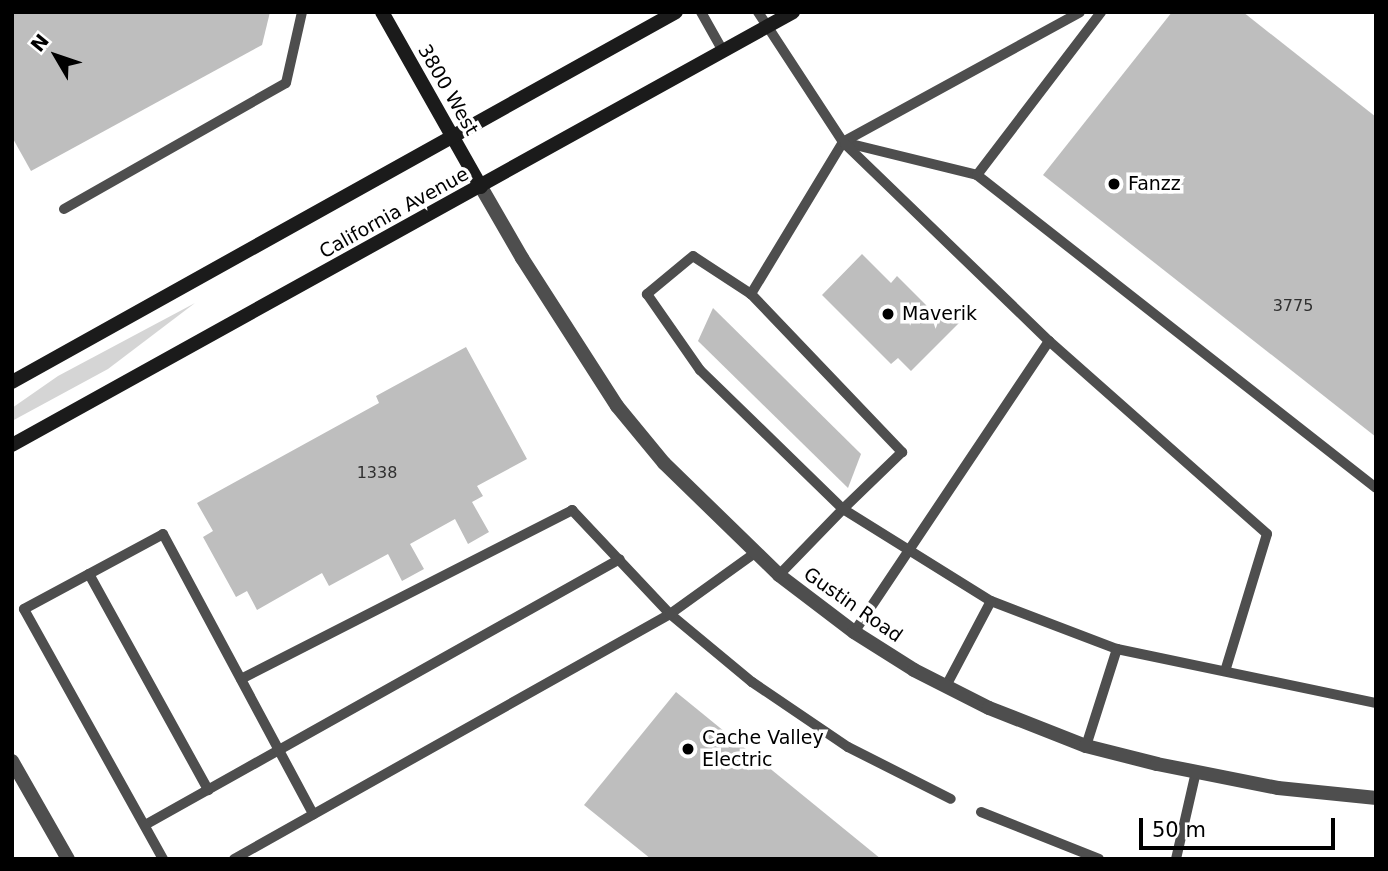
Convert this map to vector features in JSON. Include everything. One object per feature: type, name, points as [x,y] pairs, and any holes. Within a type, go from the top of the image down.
[{"type":"main road","name":"3800 West","points":[[382,12],[481,187]]},
{"type":"main road","name":"California Avenue","points":[[12,382],[676,12]]},
{"type":"main road","name":"California Avenue","points":[[12,445],[793,12]]},
{"type":"street","name":"Gustin Road","points":[[481,187],[522,258],[617,406],[664,463],[779,575],[853,632],[946,687],[989,708],[1086,746],[1278,788],[1376,798]]},
{"type":"street","points":[[12,761],[68,859]]},
{"type":"lane","points":[[64,209],[286,83],[302,12]]},
{"type":"lane","points":[[701,12],[723,51]]},
{"type":"lane","points":[[758,12],[843,142],[1049,341],[1267,534],[1225,671]]},
{"type":"lane","points":[[751,294],[843,142],[1080,12]]},
{"type":"lane","points":[[978,175],[1101,12]]},
{"type":"lane","points":[[843,142],[978,175],[1376,488]]},
{"type":"lane","points":[[779,575],[843,509],[902,452],[751,294],[693,256],[647,294],[700,370],[843,509],[991,601],[1117,649],[1376,703]]},
{"type":"lane","points":[[853,632],[1049,341]]},
{"type":"lane","points":[[241,679],[572,510],[699,641],[799,716],[893,772],[951,799]]},
{"type":"lane","points":[[163,859],[24,609],[163,534],[313,814]]},
{"type":"lane","points":[[234,859],[670,614],[755,553]]},
{"type":"lane","points":[[145,825],[620,559]]},
{"type":"lane","points":[[89,574],[208,790]]},
{"type":"lane","points":[[946,687],[991,601]]},
{"type":"lane","points":[[1086,746],[1117,649]]},
{"type":"lane","points":[[1176,859],[1196,772]]},
{"type":"lane","points":[[981,812],[1099,859]]},
{"type":"shaded area","points":[[195,303],[108,369],[12,421],[12,408],[58,376]]},
{"type":"building","points":[[12,12],[270,12],[262,45],[31,171],[12,137]]},
{"type":"building","points":[[1172,12],[1243,12],[1376,117],[1376,437],[1043,175]]},
{"type":"building","name":"Maverik","points":[[862,254],[891,283],[897,276],[941,320],[952,309],[963,319],[911,371],[898,358],[891,364],[822,295]]},
{"type":"building","points":[[713,308],[861,454],[848,488],[698,341]]},
{"type":"building","points":[[466,347],[527,459],[477,486],[483,496],[472,502],[489,532],[468,544],[455,519],[410,544],[424,569],[402,581],[388,554],[329,586],[322,573],[257,610],[247,591],[236,597],[203,537],[213,531],[197,503],[379,403],[376,396]]},
{"type":"building","name":"Cache Valley Electric","points":[[676,692],[881,859],[651,859],[584,805]]},
{"type":"place","name":"Fanzz","points":[[1114,184]]},
{"type":"place","name":"Maverik","points":[[888,314]]},
{"type":"place","name":"Cache Valley Electric","points":[[688,749]]}]
